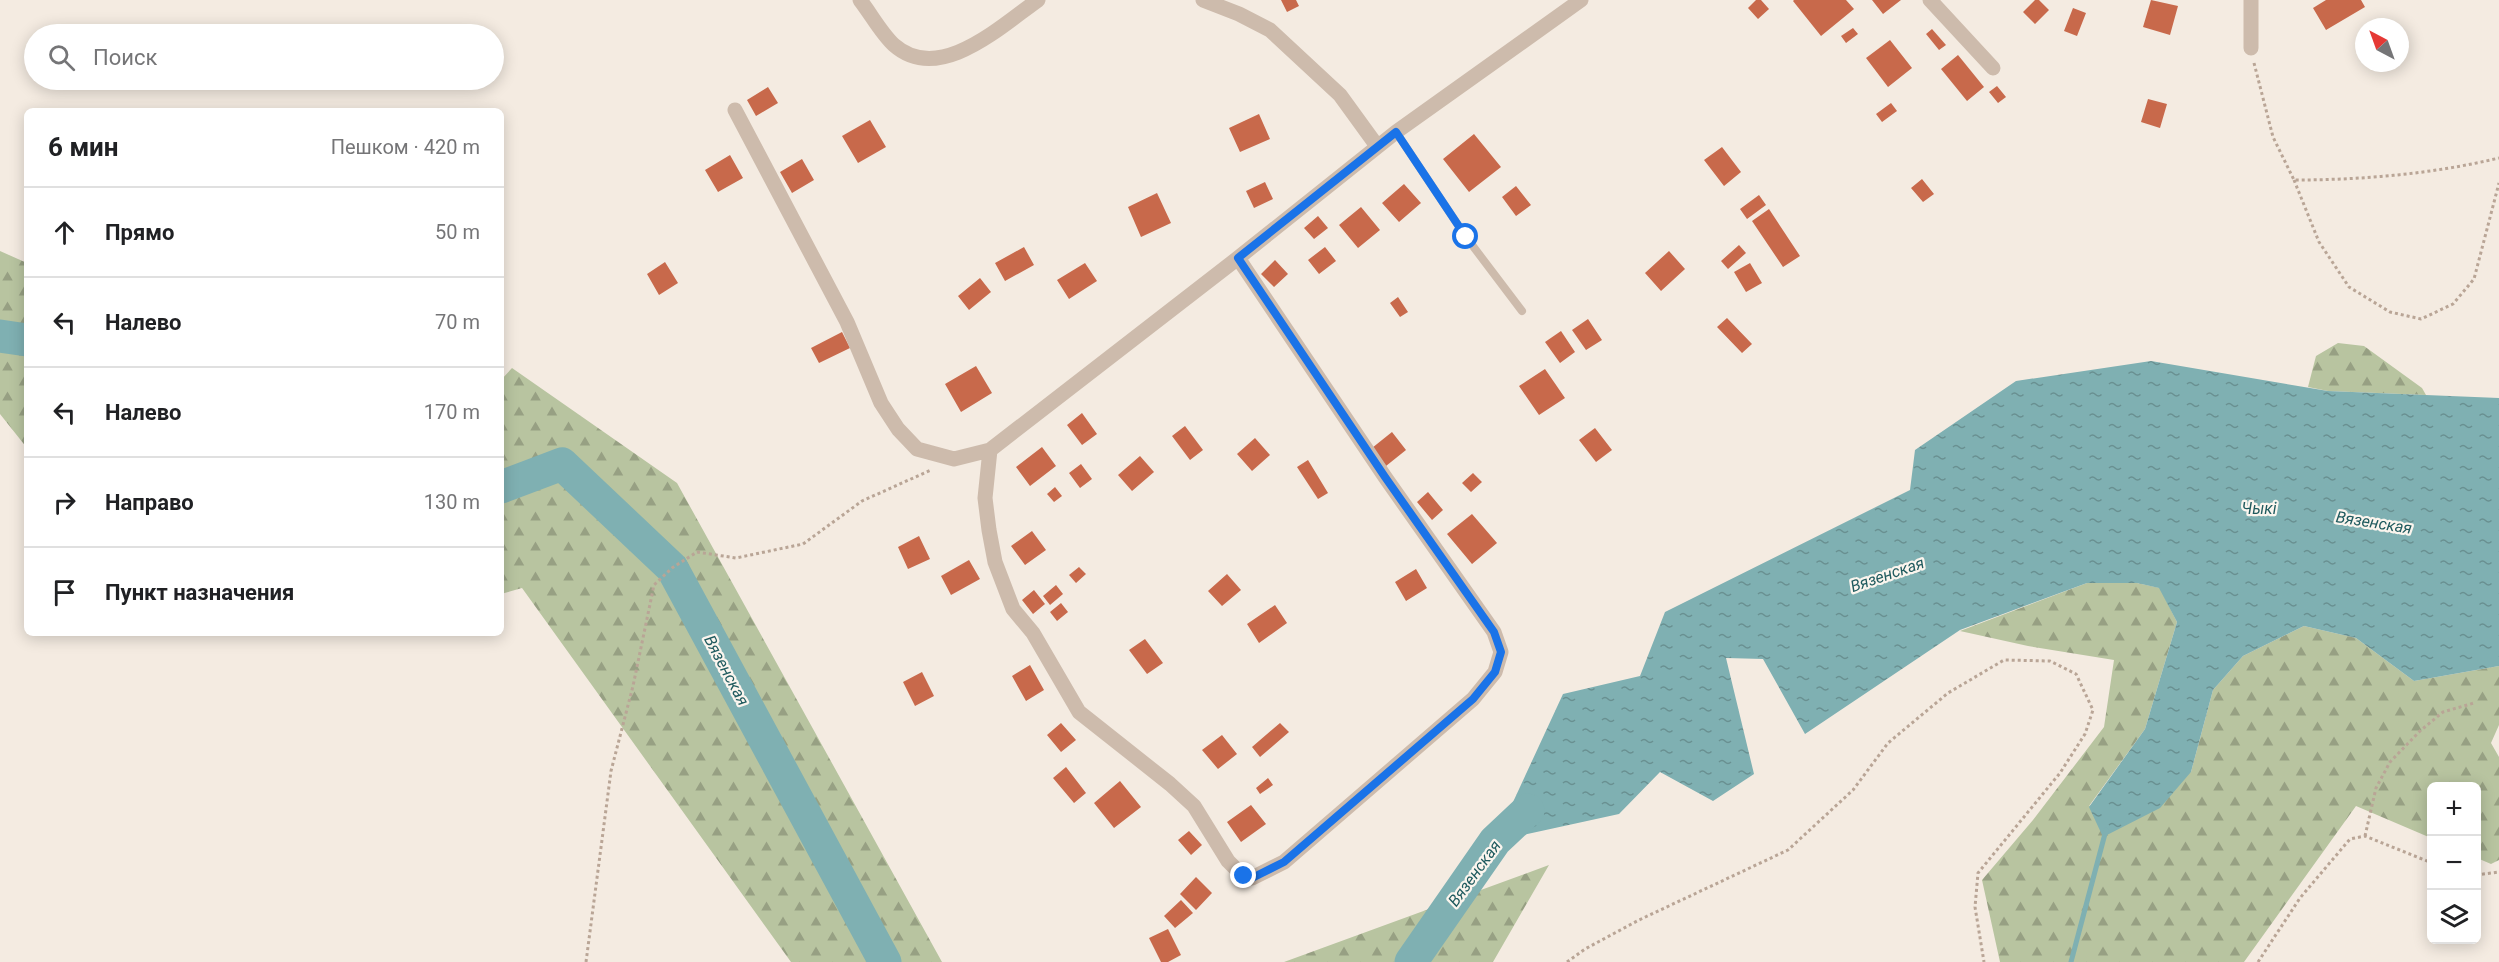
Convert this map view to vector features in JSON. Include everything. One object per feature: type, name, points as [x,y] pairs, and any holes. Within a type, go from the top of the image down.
[{"type":"street","points":[[860,0],[894,45],[919,59],[947,57],[971,47],[1038,0]]},
{"type":"street","points":[[1203,0],[1239,14],[1270,30],[1340,95],[1377,146]]},
{"type":"street","points":[[735,110],[847,322],[881,403],[898,429],[917,449],[954,459],[990,450],[1238,258],[1377,146],[1581,0]]},
{"type":"street","points":[[1930,0],[1993,68]]},
{"type":"street","points":[[2251,0],[2251,48]]},
{"type":"street","points":[[990,450],[985,498],[995,562],[1003,587],[1013,609],[1033,633],[1079,712],[1163,778],[1194,806],[1213,841],[1228,861],[1244,876],[1252,878],[1284,862],[1473,699],[1495,672],[1501,652],[1494,632],[1385,477],[1238,258]]},
{"type":"lane","points":[[1396,132],[1466,237],[1522,311]]},
{"type":"path","points":[[2251,48],[2273,136],[2319,242],[2349,287],[2390,312],[2421,319],[2453,304],[2475,279],[2499,183]]},
{"type":"path","points":[[2294,180],[2340,180],[2428,172],[2499,158]]},
{"type":"path","points":[[586,962],[611,771],[633,686],[654,585],[672,568],[697,552],[736,558],[803,544],[862,501],[954,459]]},
{"type":"path","points":[[1567,962],[1585,949],[1639,920],[1788,850],[1853,790],[1888,743],[1948,693],[2004,660],[2050,661],[2076,674],[2094,710],[2085,734],[2060,773],[1978,873],[1975,907],[1984,962]]},
{"type":"path","points":[[2365,836],[2376,788],[2390,762],[2420,731],[2443,712],[2474,703]]},
{"type":"path","points":[[2258,962],[2300,898],[2350,839],[2365,836],[2427,861]]},
{"type":"path","points":[[2481,874],[2499,872]]},
{"type":"green space","points":[[0,251],[24,262],[24,444],[0,414]]},
{"type":"green space","points":[[2338,343],[2364,346],[2422,388],[2426,395],[2328,391],[2308,387],[2316,356]]},
{"type":"green space","points":[[512,368],[677,483],[942,962],[791,962],[522,588],[504,593],[504,377]]},
{"type":"green space","points":[[2087,583],[2137,583],[2160,588],[2177,622],[2145,729],[2089,806],[2191,772],[2213,690],[2243,656],[2304,626],[2356,638],[2414,681],[2499,666],[2499,725],[2491,743],[2499,757],[2499,860],[2491,864],[2481,860],[2481,782],[2427,782],[2427,836],[2356,806],[2244,962],[2000,962],[1982,880],[2033,820],[2104,727],[2114,660],[2028,646],[1960,631]]},
{"type":"green space","points":[[1549,865],[1493,962],[1284,962]]},
{"type":"water","name":"Чыкі","points":[[2151,361],[2328,391],[2499,398],[2499,666],[2414,681],[2356,638],[2304,626],[2243,656],[2213,690],[2191,772],[2160,808],[2103,837],[2089,807],[2145,729],[2177,622],[2159,588],[2137,583],[2087,583],[1960,630],[1805,734],[1763,659],[1726,658],[1754,774],[1713,801],[1660,772],[1619,814],[1495,841],[1563,694],[1640,676],[1665,612],[1910,490],[1915,450],[2016,381]]},
{"type":"building","points":[[1281,0],[1296,0],[1299,6],[1287,12]]},
{"type":"building","points":[[1756,0],[1761,0],[1769,9],[1758,19],[1748,8]]},
{"type":"building","points":[[1794,0],[1846,0],[1854,9],[1821,36]]},
{"type":"building","points":[[1872,0],[1901,0],[1883,14]]},
{"type":"building","points":[[2035,0],[2039,0],[2049,10],[2035,24],[2023,12]]},
{"type":"building","points":[[2151,0],[2178,6],[2170,35],[2143,27]]},
{"type":"building","points":[[2326,0],[2361,0],[2365,7],[2326,30],[2313,8]]},
{"type":"building","points":[[2073,8],[2086,13],[2077,36],[2064,31]]},
{"type":"building","points":[[1853,28],[1858,34],[1846,43],[1841,36]]},
{"type":"building","points":[[1932,29],[1946,45],[1939,50],[1926,34]]},
{"type":"building","points":[[1890,40],[1912,68],[1888,87],[1866,58]]},
{"type":"building","points":[[1958,55],[1984,87],[1967,101],[1941,69]]},
{"type":"building","points":[[1997,86],[2006,97],[1998,103],[1989,92]]},
{"type":"building","points":[[768,87],[778,103],[756,116],[747,100]]},
{"type":"building","points":[[2148,99],[2167,104],[2160,128],[2141,122]]},
{"type":"building","points":[[1891,103],[1897,111],[1882,122],[1876,114]]},
{"type":"building","points":[[1259,114],[1270,139],[1240,152],[1229,128]]},
{"type":"building","points":[[870,120],[886,147],[858,163],[842,136]]},
{"type":"building","points":[[1474,134],[1501,167],[1469,192],[1443,159]]},
{"type":"building","points":[[1722,147],[1741,172],[1724,186],[1704,160]]},
{"type":"building","points":[[730,155],[743,178],[718,192],[705,170]]},
{"type":"building","points":[[802,159],[814,180],[792,193],[780,172]]},
{"type":"building","points":[[1922,179],[1934,194],[1923,202],[1911,188]]},
{"type":"building","points":[[1265,182],[1273,199],[1254,208],[1246,191]]},
{"type":"building","points":[[1404,184],[1421,203],[1399,222],[1382,203]]},
{"type":"building","points":[[1516,186],[1531,205],[1516,216],[1502,197]]},
{"type":"building","points":[[1157,193],[1171,223],[1141,237],[1128,207]]},
{"type":"building","points":[[1759,195],[1766,205],[1747,219],[1740,209]]},
{"type":"building","points":[[1361,207],[1380,230],[1358,248],[1339,225]]},
{"type":"building","points":[[1769,209],[1800,256],[1783,267],[1752,221]]},
{"type":"building","points":[[1318,216],[1328,228],[1314,239],[1304,228]]},
{"type":"building","points":[[1739,245],[1746,253],[1728,269],[1721,261]]},
{"type":"building","points":[[1024,247],[1034,265],[1005,281],[995,263]]},
{"type":"building","points":[[1325,247],[1336,261],[1319,274],[1308,260]]},
{"type":"building","points":[[1669,251],[1685,269],[1661,291],[1645,273]]},
{"type":"building","points":[[1275,260],[1288,274],[1274,287],[1261,274]]},
{"type":"building","points":[[665,262],[678,283],[659,295],[647,274]]},
{"type":"building","points":[[1085,263],[1097,281],[1069,299],[1057,280]]},
{"type":"building","points":[[1750,263],[1762,283],[1746,292],[1734,272]]},
{"type":"building","points":[[980,278],[991,292],[969,310],[958,296]]},
{"type":"building","points":[[1398,297],[1408,312],[1400,317],[1390,303]]},
{"type":"building","points":[[1727,318],[1752,344],[1742,353],[1717,327]]},
{"type":"building","points":[[1588,319],[1602,340],[1586,350],[1572,330]]},
{"type":"building","points":[[1561,331],[1575,352],[1560,363],[1545,342]]},
{"type":"building","points":[[842,332],[850,348],[819,363],[811,348]]},
{"type":"building","points":[[976,366],[992,393],[961,412],[945,384]]},
{"type":"building","points":[[1545,369],[1565,398],[1539,415],[1519,386]]},
{"type":"building","points":[[1082,413],[1097,434],[1082,445],[1067,425]]},
{"type":"building","points":[[1185,426],[1203,450],[1190,460],[1172,436]]},
{"type":"building","points":[[1595,428],[1612,450],[1596,462],[1579,440]]},
{"type":"building","points":[[1392,432],[1406,450],[1386,466],[1372,448]]},
{"type":"building","points":[[1255,438],[1270,455],[1252,471],[1237,454]]},
{"type":"building","points":[[1042,447],[1056,466],[1030,486],[1016,467]]},
{"type":"building","points":[[1140,456],[1154,472],[1132,491],[1118,475]]},
{"type":"building","points":[[1308,460],[1328,493],[1318,499],[1297,467]]},
{"type":"building","points":[[1081,464],[1092,479],[1080,488],[1069,473]]},
{"type":"building","points":[[1473,473],[1482,482],[1471,492],[1462,483]]},
{"type":"building","points":[[1055,487],[1062,496],[1054,502],[1047,494]]},
{"type":"building","points":[[1428,492],[1443,510],[1432,520],[1417,502]]},
{"type":"building","points":[[1472,514],[1497,543],[1472,564],[1447,534]]},
{"type":"building","points":[[1032,531],[1046,550],[1025,565],[1011,546]]},
{"type":"building","points":[[919,536],[930,559],[908,569],[898,547]]},
{"type":"building","points":[[969,560],[980,579],[951,595],[941,576]]},
{"type":"building","points":[[1079,567],[1086,574],[1076,583],[1069,575]]},
{"type":"building","points":[[1416,569],[1427,588],[1406,601],[1395,582]]},
{"type":"building","points":[[1227,574],[1241,590],[1222,606],[1208,591]]},
{"type":"building","points":[[1056,585],[1063,594],[1050,605],[1043,596]]},
{"type":"building","points":[[1034,590],[1045,604],[1033,614],[1022,600]]},
{"type":"building","points":[[1061,603],[1068,612],[1057,621],[1050,612]]},
{"type":"building","points":[[1275,605],[1287,623],[1259,643],[1247,624]]},
{"type":"building","points":[[1145,639],[1163,663],[1147,674],[1129,650]]},
{"type":"building","points":[[1030,665],[1044,690],[1026,701],[1012,676]]},
{"type":"building","points":[[922,672],[934,696],[915,706],[903,682]]},
{"type":"building","points":[[1061,723],[1076,740],[1061,752],[1047,735]]},
{"type":"building","points":[[1280,723],[1289,732],[1260,757],[1252,747]]},
{"type":"building","points":[[1222,735],[1237,754],[1218,769],[1202,750]]},
{"type":"building","points":[[1066,767],[1086,793],[1074,803],[1053,778]]},
{"type":"building","points":[[1268,778],[1273,785],[1260,794],[1256,788]]},
{"type":"building","points":[[1120,781],[1141,807],[1114,828],[1094,803]]},
{"type":"building","points":[[1251,805],[1266,824],[1241,842],[1227,822]]},
{"type":"building","points":[[1189,831],[1202,845],[1191,855],[1178,840]]},
{"type":"building","points":[[1196,877],[1212,893],[1196,910],[1180,894]]},
{"type":"building","points":[[1181,900],[1193,913],[1175,928],[1164,916]]},
{"type":"building","points":[[1168,929],[1181,955],[1168,962],[1161,962],[1149,938]]},
{"type":"waterway","name":"Вязенская","points":[[0,336],[24,340]]},
{"type":"waterway","name":"Вязенская","points":[[504,486],[562,464],[672,568],[885,962]]},
{"type":"waterway","name":"Вязенская","points":[[1411,962],[1495,841],[1528,810]]},
{"type":"waterway","points":[[2071,962],[2106,830]]},
{"type":"route","points":[[1244,876],[1252,878],[1284,862],[1433,735],[1473,699],[1495,672],[1501,652],[1494,632],[1385,477],[1238,258],[1396,132],[1466,237]]}]
